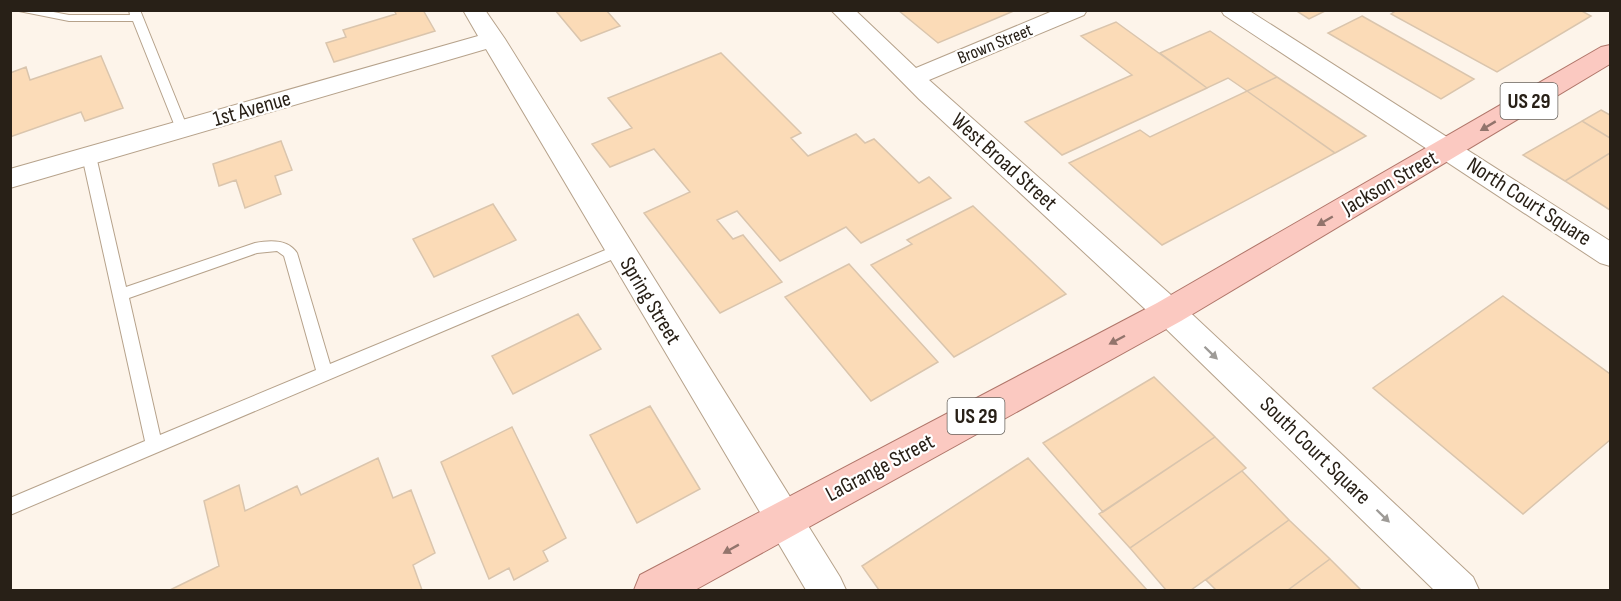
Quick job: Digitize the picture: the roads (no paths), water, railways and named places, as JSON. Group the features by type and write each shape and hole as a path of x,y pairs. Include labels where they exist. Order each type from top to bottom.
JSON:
{"main road":[{"name":"Jackson Street","path":"1169,312 1611,53"},
{"name":"LaGrange Street","path":"655,591 1169,312"}],"street":[{"name":"Spring Street","path":"474,10 827,591"},
{"name":"West Broad Street","path":"842,10 1169,312"},
{"name":"Brown Street","path":"913,78 1076,10"},
{"name":"North Court Square","path":"1232,10 1611,255"},
{"name":"1st Avenue","path":"10,179 493,39"},
{"name":"South Court Square","path":"1169,312 1460,591"}],"lane":[{"path":"19,10 69,18 136,14 182,129"},
{"path":"89,156 154,445"},
{"path":"121,295 255,248 269,244 283,247 290,253 325,373"},
{"path":"10,507 620,250"}]}
